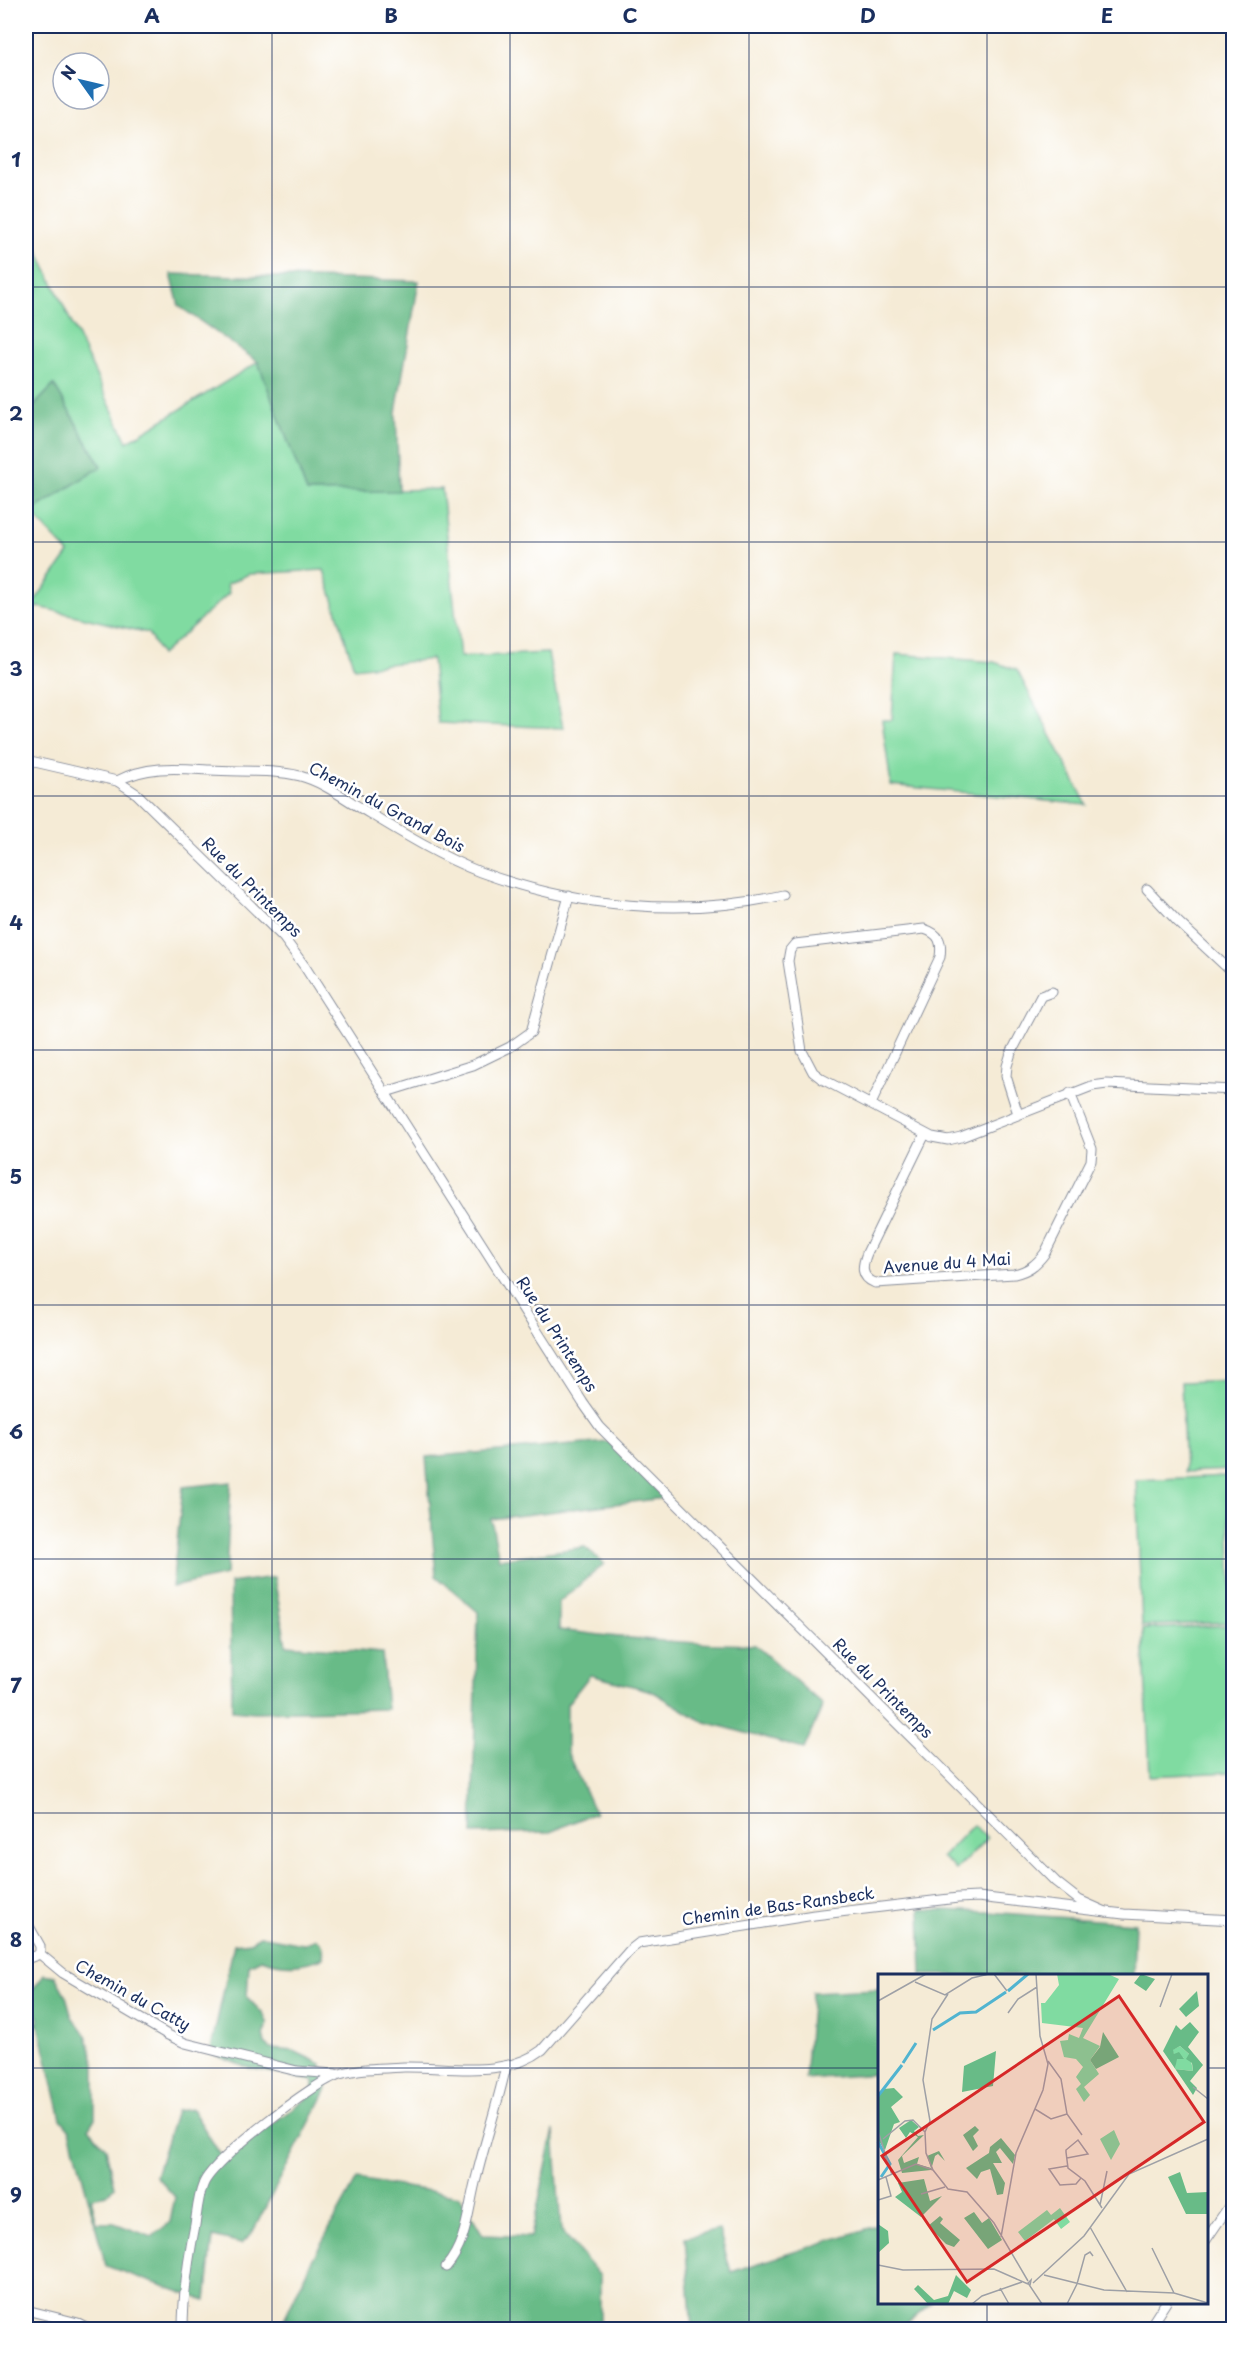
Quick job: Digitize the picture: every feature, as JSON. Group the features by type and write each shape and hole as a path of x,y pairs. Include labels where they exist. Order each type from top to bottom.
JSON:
{"street":[{"name":"Rue du Printemps","path":"26,760 117,781 137,794 294,951 600,1427 1056,1882 1079,1900 1106,1912"},
{"name":"Chemin du Grand Bois","path":"117,781 141,771 164,768 302,776 338,794 409,838 456,862 504,880 569,896 676,908 746,903 783,896"},
{"path":"1147,889 1166,911 1233,974"},
{"path":"386,1092 473,1065 510,1047 531,1032 569,896"},
{"path":"871,1104 940,957 939,939 934,932 924,929 795,944 790,950 788,961 805,1060 813,1072 925,1134 940,1139 948,1140 1092,1086 1107,1084 1233,1090"},
{"path":"1018,1114 1006,1076 1008,1059 1041,996 1052,992"},
{"name":"Avenue du 4 Mai","path":"925,1134 867,1253 862,1269 864,1276 875,1283 1014,1274 1025,1271 1037,1264 1045,1253 1091,1161 1092,1149 1070,1093"},
{"name":"Chemin de Bas-Ransbeck","path":"183,2330 186,2275 200,2196 207,2176 240,2143 294,2102 338,2074 369,2069 506,2066 532,2058 542,2050 639,1942 814,1915 958,1898 978,1898 1106,1912 1233,1920"},
{"path":"26,1921 40,1946 40,1954 26,1959"},
{"name":"Chemin du Catty","path":"40,1954 63,1973 185,2043 297,2071 338,2074"},
{"path":"446,2267 457,2252 464,2233 472,2192 506,2066"},
{"path":"1208,2237 1233,2199"},
{"path":"1148,2330 1165,2304"},
{"path":"26,2310 78,2323 92,2330"}],"green space":[{"path":"26,225 127,442 258,362 307,492 442,489 460,657 548,653 563,728 438,723 432,659 354,668 324,570 249,574 227,584 229,593 161,655 148,633 32,605 69,553 30,512 101,466 54,385 26,414"},
{"path":"171,274 419,281 396,412 399,491 307,492 258,362 179,306"},
{"path":"54,385 101,467 30,512 26,508 26,414"},
{"path":"896,654 994,662 1017,670 1087,805 891,785 882,720 892,720"},
{"path":"1233,1380 1233,1470 1185,1472 1181,1382"},
{"path":"609,1442 665,1498 491,1519 499,1559 585,1547 604,1564 559,1602 559,1630 706,1644 755,1645 823,1705 804,1749 702,1721 652,1691 590,1675 567,1704 567,1752 595,1813 550,1832 472,1834 478,1612 436,1576 426,1457"},
{"path":"1228,1476 1233,1622 1142,1626 1136,1480"},
{"path":"231,1482 226,1575 172,1587 183,1487"},
{"path":"274,1577 286,1645 382,1653 387,1709 254,1712 232,1710 230,1583"},
{"path":"1233,1625 1233,1772 1150,1776 1143,1629"},
{"path":"973,1825 987,1838 956,1870 942,1857"},
{"path":"920,1909 1135,1923 1133,1974 922,1974"},
{"path":"260,1936 303,1944 317,1939 322,1945 323,1958 314,1961 285,1964 261,1959 249,1965 247,1997 263,2014 268,2024 263,2035 265,2044 271,2049 294,2051 321,2064 327,2089 251,2235 241,2244 213,2237 206,2301 106,2266 70,2130 61,2119 39,2025 26,2025 26,2023 39,2022 30,1993 44,1974 55,1976 66,1996 72,2017 86,2035 95,2063 95,2118 89,2128 106,2148 114,2187 107,2195 91,2198 97,2223 114,2223 152,2237 170,2222 175,2197 156,2176 176,2111 192,2109 225,2162 252,2138 313,2094 313,2081 245,2067 210,2053 234,1944 250,1942"},
{"path":"878,1989 878,2074 805,2079 812,1992"},
{"path":"554,2130 561,2230 600,2276 600,2329 279,2330 311,2262 357,2179 460,2196 483,2235 531,2237"},
{"path":"878,2225 878,2304 930,2304 903,2326 886,2330 692,2329 685,2237 719,2230 731,2272"}],"waterway":[{"path":"49,2330 58,2326 69,2330"}]}
